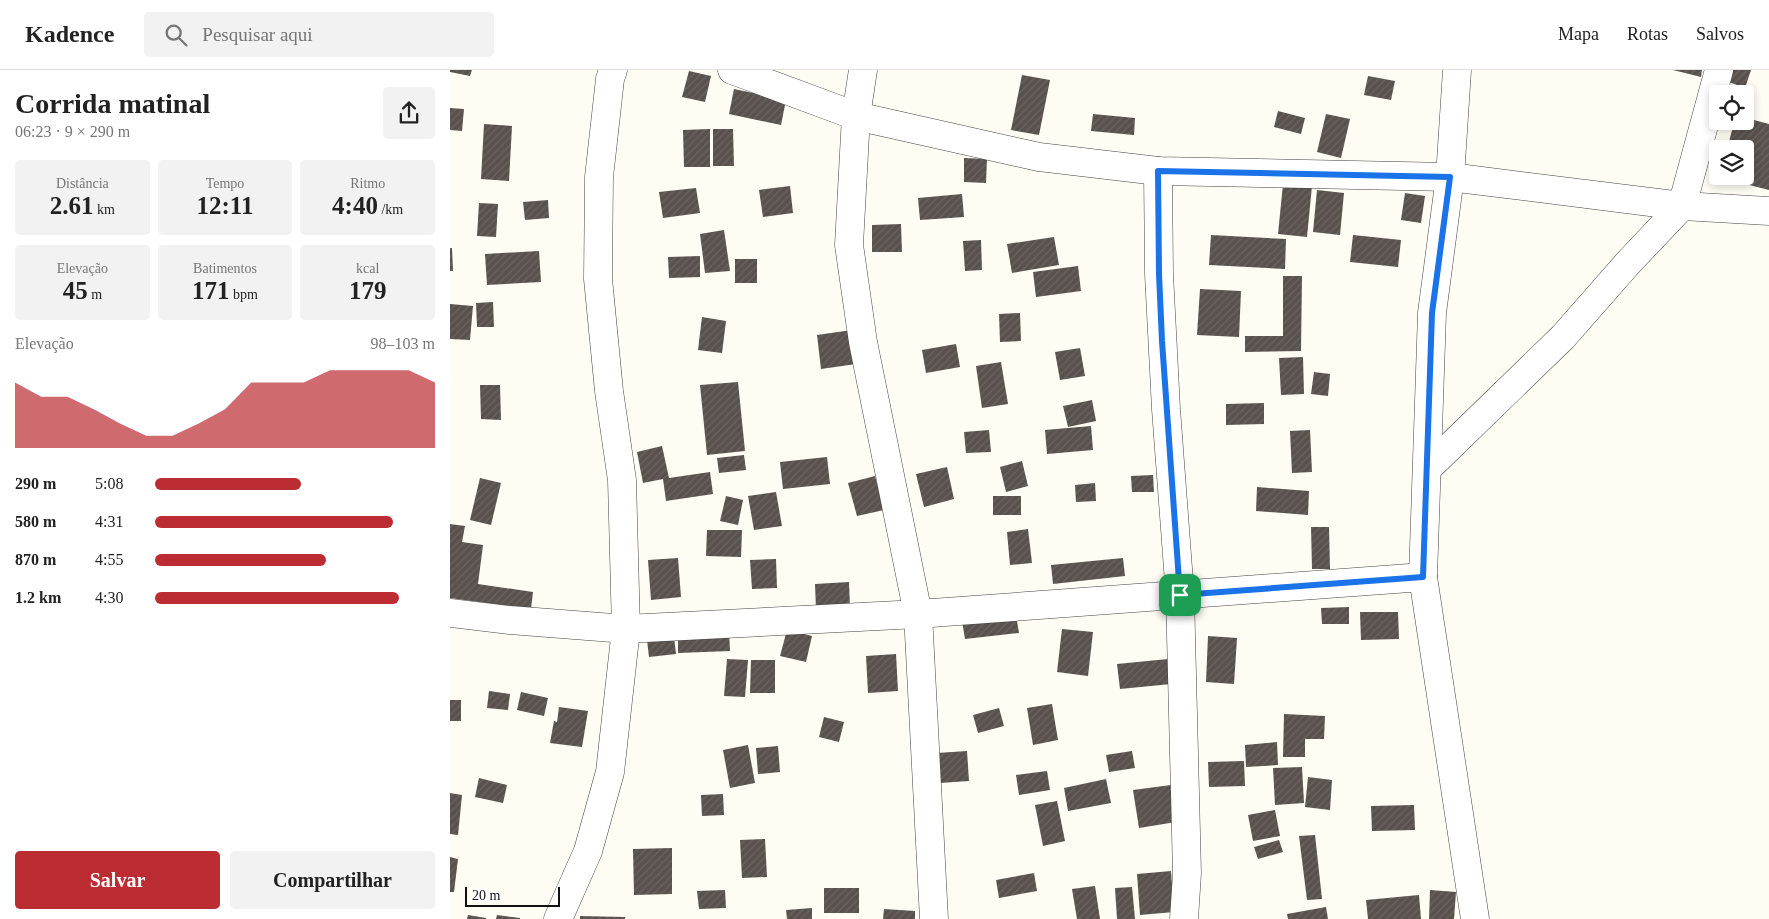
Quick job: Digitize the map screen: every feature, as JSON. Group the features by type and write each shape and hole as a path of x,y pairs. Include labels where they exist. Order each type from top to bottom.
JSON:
{"street":[{"path":"558,919 588,851 610,772 626,629 622,480 609,390 598,279 599,177 610,79 613,70"},
{"path":"732,70 856,116 1039,157 1158,171 1450,177 1682,206 1769,211"},
{"path":"863,70 856,116 850,245 863,342 918,614 934,919"},
{"path":"1458,70 1450,177 1432,313 1423,577 1475,919"},
{"path":"1428,468 1563,337 1628,263 1682,206 1719,70"},
{"path":"1158,171 1159,274 1166,409 1180,595 1187,873 1184,919"},
{"path":"450,613 510,620 626,629 918,614 1423,577"}],"building":[{"path":"450,70 472,70 470,76 450,72"},
{"path":"1673,70 1702,70 1701,77"},
{"path":"1733,70 1751,70 1746,85 1737,85 1729,82"},
{"path":"689,71 711,76 705,102 682,97"},
{"path":"1022,75 1050,80 1039,135 1011,130"},
{"path":"1368,76 1395,81 1391,100 1364,95"},
{"path":"734,89 786,100 781,125 729,114"},
{"path":"450,108 464,109 462,131 450,130"},
{"path":"1278,111 1305,118 1301,134 1274,127"},
{"path":"1093,114 1135,118 1134,135 1091,131"},
{"path":"1326,114 1350,119 1341,158 1317,152"},
{"path":"1754,120 1769,124 1769,190 1749,185 1754,185 1754,140 1729,140 1732,130 1754,130"},
{"path":"484,124 512,126 509,181 481,179"},
{"path":"710,129 710,167 684,167 683,130"},
{"path":"713,129 733,129 734,166 713,166"},
{"path":"964,158 987,159 986,183 964,182"},
{"path":"1283,184 1312,186 1307,237 1278,234"},
{"path":"790,186 793,213 763,217 759,190"},
{"path":"696,188 700,213 663,218 659,192"},
{"path":"1317,190 1344,193 1340,235 1313,232"},
{"path":"1405,193 1425,196 1421,223 1401,220"},
{"path":"962,194 964,217 920,220 918,198"},
{"path":"548,200 549,218 525,220 523,202"},
{"path":"479,203 498,204 496,237 477,236"},
{"path":"901,224 902,252 872,252 872,225"},
{"path":"724,230 730,271 705,273 700,234"},
{"path":"1211,235 1286,239 1285,269 1209,265"},
{"path":"1353,235 1401,240 1398,267 1350,262"},
{"path":"1054,237 1059,265 1012,273 1007,244"},
{"path":"981,240 982,270 965,271 963,241"},
{"path":"450,248 452,248 453,271 450,271"},
{"path":"539,251 541,282 487,285 485,254"},
{"path":"700,256 700,277 669,278 668,257"},
{"path":"735,259 757,259 757,283 735,283"},
{"path":"1078,266 1081,291 1036,297 1033,272"},
{"path":"1283,276 1302,276 1301,351 1245,352 1245,336 1283,336"},
{"path":"1200,289 1241,291 1239,337 1197,335"},
{"path":"493,302 494,327 477,327 476,303"},
{"path":"450,304 473,306 470,340 450,339"},
{"path":"1020,313 1021,341 1000,342 999,314"},
{"path":"702,317 726,321 722,353 698,350"},
{"path":"852,330 856,364 821,369 817,335"},
{"path":"956,344 960,367 926,373 922,350"},
{"path":"1080,348 1085,376 1060,380 1055,352"},
{"path":"1303,357 1304,394 1281,395 1279,358"},
{"path":"1001,362 1008,404 982,408 976,366"},
{"path":"1314,372 1330,374 1328,396 1311,394"},
{"path":"738,382 745,451 707,455 700,385"},
{"path":"480,385 500,385 501,420 481,419"},
{"path":"1092,400 1096,421 1068,427 1063,406"},
{"path":"1264,403 1264,424 1226,425 1226,404"},
{"path":"1091,426 1093,450 1047,454 1045,430"},
{"path":"989,430 991,452 966,453 964,432"},
{"path":"1310,430 1312,472 1292,473 1290,431"},
{"path":"662,446 669,478 710,472 713,494 666,501 663,479 643,483 637,452"},
{"path":"744,455 746,470 719,473 717,458"},
{"path":"827,457 830,484 783,489 780,462"},
{"path":"1022,461 1028,486 1006,492 1000,467"},
{"path":"947,467 954,499 924,507 916,474"},
{"path":"1153,475 1154,492 1132,492 1131,476"},
{"path":"875,476 884,510 857,516 848,483"},
{"path":"480,478 501,483 491,525 470,520"},
{"path":"1095,483 1096,501 1076,502 1075,485"},
{"path":"1257,487 1309,491 1308,515 1256,511"},
{"path":"776,492 782,526 754,530 748,496"},
{"path":"726,496 743,500 738,525 720,521"},
{"path":"993,496 1021,496 1021,515 993,515"},
{"path":"450,524 465,526 462,542 483,545 478,584 533,592 531,609 450,598"},
{"path":"1311,527 1329,527 1330,569 1312,569"},
{"path":"1028,529 1032,563 1010,565 1007,532"},
{"path":"707,530 742,530 741,557 706,556"},
{"path":"678,558 681,597 651,600 648,560"},
{"path":"1123,558 1125,576 1053,584 1051,565"},
{"path":"776,559 777,588 752,589 750,560"},
{"path":"849,582 850,608 816,610 815,584"},
{"path":"1349,607 1349,624 1322,624 1321,608"},
{"path":"1360,612 1398,612 1399,639 1361,640"},
{"path":"1016,615 1019,633 965,639 962,621"},
{"path":"1062,629 1093,632 1088,676 1057,672"},
{"path":"787,630 812,636 806,662 780,656"},
{"path":"729,632 730,651 678,653 678,634"},
{"path":"1208,636 1237,638 1234,684 1206,682"},
{"path":"674,637 676,654 649,657 647,640"},
{"path":"896,654 898,691 868,693 866,656"},
{"path":"727,659 748,660 745,697 724,696"},
{"path":"1168,659 1171,684 1120,689 1117,664"},
{"path":"751,660 775,660 775,693 750,693"},
{"path":"489,691 510,694 508,710 487,708"},
{"path":"521,692 548,698 544,716 517,710"},
{"path":"450,700 461,700 461,721 450,721"},
{"path":"1052,704 1058,740 1033,745 1027,708"},
{"path":"559,707 588,711 582,747 550,743 554,721 557,722"},
{"path":"999,708 1004,726 978,733 973,715"},
{"path":"1284,714 1325,716 1324,739 1305,739 1305,757 1283,757"},
{"path":"824,717 844,722 839,742 819,737"},
{"path":"1277,742 1278,765 1246,767 1245,745"},
{"path":"748,745 755,783 730,788 723,750"},
{"path":"778,746 780,772 758,774 756,748"},
{"path":"967,751 969,781 940,783 937,753"},
{"path":"1132,751 1135,768 1109,772 1106,755"},
{"path":"1244,761 1245,786 1209,787 1208,762"},
{"path":"1302,767 1304,803 1275,805 1273,768"},
{"path":"1047,771 1050,790 1019,795 1016,775"},
{"path":"1308,777 1332,780 1330,810 1305,807"},
{"path":"479,778 507,785 503,803 475,797"},
{"path":"1106,779 1111,803 1068,811 1064,788"},
{"path":"1171,785 1176,822 1139,828 1133,790"},
{"path":"450,793 462,795 458,835 450,834"},
{"path":"723,794 724,815 702,816 701,795"},
{"path":"1057,801 1065,841 1043,846 1035,805"},
{"path":"1414,805 1415,830 1372,831 1371,806"},
{"path":"1275,810 1280,836 1253,841 1248,815"},
{"path":"1315,835 1322,899 1307,900 1299,836"},
{"path":"765,839 767,877 742,878 740,840"},
{"path":"1279,840 1283,852 1258,859 1254,847"},
{"path":"672,848 672,894 634,895 633,849"},
{"path":"450,857 458,859 454,892 450,892"},
{"path":"1171,871 1174,912 1140,915 1137,874"},
{"path":"1034,873 1037,891 999,898 996,880"},
{"path":"1095,886 1100,919 1077,919 1072,889"},
{"path":"1132,887 1135,919 1117,919 1115,888"},
{"path":"824,888 859,888 859,913 824,913"},
{"path":"725,890 726,908 699,909 697,891"},
{"path":"1430,890 1456,892 1454,919 1429,919"},
{"path":"1419,895 1421,919 1368,919 1366,900"},
{"path":"1326,907 1328,919 1288,919 1287,914"},
{"path":"812,908 812,919 787,919 786,910"},
{"path":"884,909 915,911 915,919 883,919"},
{"path":"468,915 486,918 486,919 467,919"},
{"path":"497,915 520,918 520,919 496,919"},
{"path":"580,916 625,917 625,919 580,919"}],"route":[{"path":"1158,171 1450,177 1432,313 1423,577 1180,595 1162,341 1158,171"}]}
